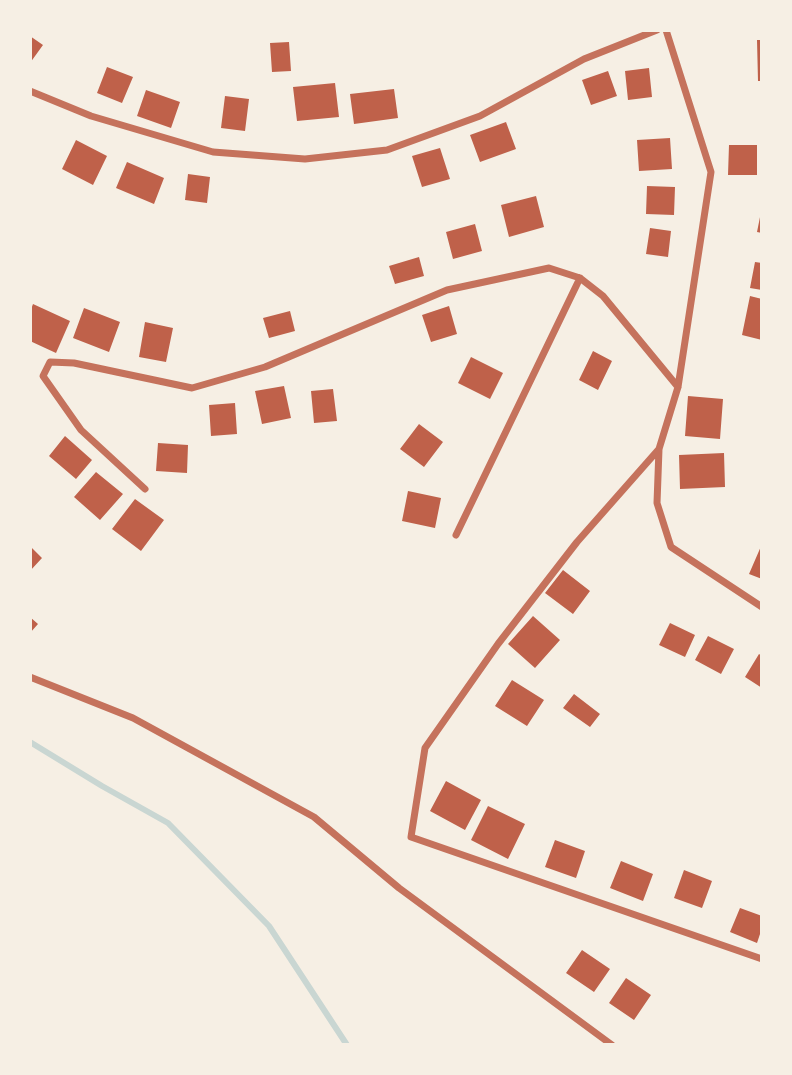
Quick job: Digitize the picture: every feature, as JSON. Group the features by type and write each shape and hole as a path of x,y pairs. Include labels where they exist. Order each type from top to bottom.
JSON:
{"street":[{"path":"30,91 91,116 213,152 305,159 387,150 410,142 480,116 584,59 657,30"},
{"path":"666,30 711,172 678,387 659,449 657,503 671,547 762,607"},
{"path":"145,489 81,430 43,376 50,362 74,363 192,388 265,367 447,290 549,268 580,278 603,296 678,387"},
{"path":"456,535 580,278"},
{"path":"659,449 577,542 498,645 425,748 411,837 762,959"},
{"path":"30,677 133,718 314,817 399,888 612,1045"}],"building":[{"path":"30,36 43,45 30,63"},
{"path":"757,40 762,40 762,81 758,81"},
{"path":"289,42 291,71 272,72 270,43"},
{"path":"107,67 133,77 122,103 97,93"},
{"path":"649,68 652,97 628,100 625,71"},
{"path":"608,71 617,96 591,105 582,80"},
{"path":"335,83 339,117 297,121 293,87"},
{"path":"394,89 398,118 354,124 350,94"},
{"path":"146,90 180,102 171,128 137,116"},
{"path":"225,96 249,99 245,131 221,128"},
{"path":"506,122 516,149 480,162 470,135"},
{"path":"670,138 672,169 639,171 637,140"},
{"path":"76,140 107,156 93,185 62,169"},
{"path":"729,145 757,145 757,175 728,175"},
{"path":"440,148 450,179 422,187 412,156"},
{"path":"127,162 164,178 154,204 116,188"},
{"path":"188,174 210,177 207,203 185,200"},
{"path":"647,186 675,187 674,215 646,214"},
{"path":"536,196 544,227 509,237 501,205"},
{"path":"762,212 762,233 757,232"},
{"path":"475,224 482,251 453,259 446,232"},
{"path":"650,228 671,231 668,257 646,254"},
{"path":"419,257 424,276 395,284 389,266"},
{"path":"755,262 762,263 762,290 750,288"},
{"path":"750,296 762,299 762,340 742,335"},
{"path":"33,304 70,321 56,353 30,341 30,312"},
{"path":"449,306 457,334 431,342 422,315"},
{"path":"84,308 120,322 109,352 73,338"},
{"path":"290,311 295,331 269,338 263,318"},
{"path":"145,322 173,328 166,362 139,357"},
{"path":"593,351 612,361 598,390 579,380"},
{"path":"471,357 503,373 490,399 458,383"},
{"path":"284,386 291,418 262,424 255,391"},
{"path":"333,389 337,421 314,423 311,391"},
{"path":"688,396 723,399 720,439 685,436"},
{"path":"235,403 237,434 211,436 209,405"},
{"path":"419,424 443,442 424,467 400,449"},
{"path":"65,436 92,460 76,479 49,456"},
{"path":"158,443 188,445 187,473 156,471"},
{"path":"724,453 725,487 680,489 679,455"},
{"path":"96,472 123,494 100,520 74,497"},
{"path":"408,491 441,498 435,528 402,521"},
{"path":"135,499 164,520 141,551 112,529"},
{"path":"762,544 762,579 749,574"},
{"path":"30,546 42,558 30,571"},
{"path":"563,570 590,591 573,614 545,593"},
{"path":"533,616 560,640 535,668 508,644"},
{"path":"30,617 38,624 30,633"},
{"path":"670,623 695,635 685,657 659,645"},
{"path":"708,636 734,649 721,674 695,660"},
{"path":"759,654 762,656 762,688 745,677"},
{"path":"512,680 544,700 527,726 495,706"},
{"path":"574,694 600,714 590,727 563,708"},
{"path":"446,781 481,800 465,830 430,811"},
{"path":"488,806 525,824 508,859 471,840"},
{"path":"555,840 585,851 576,878 545,867"},
{"path":"621,861 653,874 643,901 610,888"},
{"path":"684,870 712,881 702,908 674,898"},
{"path":"740,908 762,916 762,928 757,943 730,932"},
{"path":"582,950 610,969 594,992 566,973"},
{"path":"626,978 651,995 634,1020 609,1003"}],"waterway":[{"path":"30,742 168,823 269,926 347,1045"}]}
